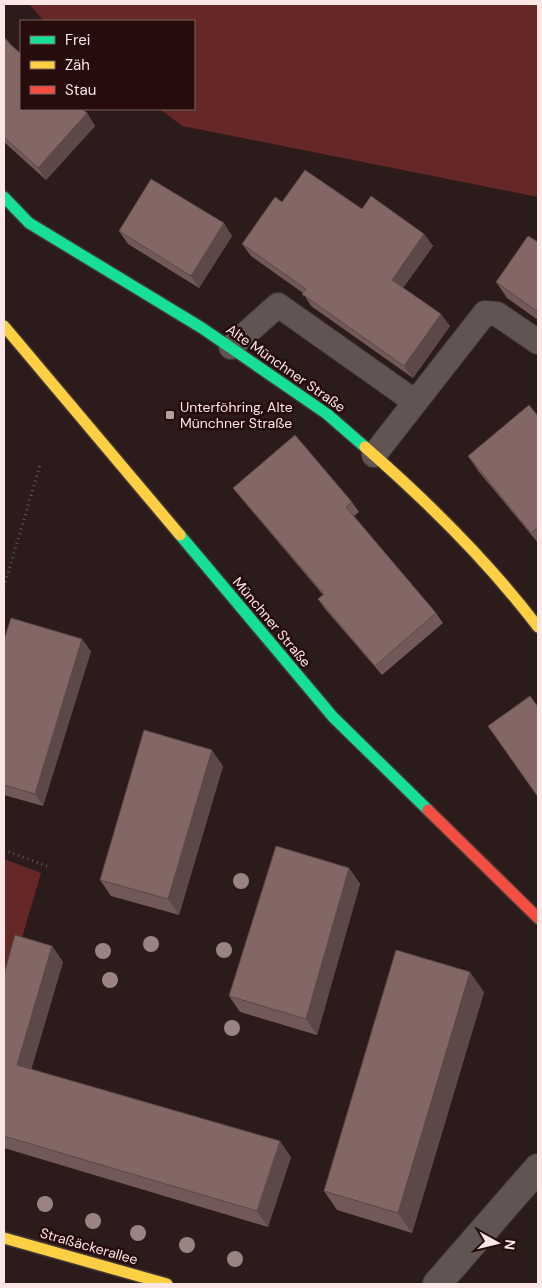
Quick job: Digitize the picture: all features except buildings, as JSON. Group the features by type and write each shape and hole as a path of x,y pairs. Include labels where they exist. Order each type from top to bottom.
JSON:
{"street":[{"name":"Alte Münchner Straße","path":"4,197 29,223 231,347 327,414 419,494 506,585 538,627"},
{"name":"Münchner Straße","path":"4,326 333,717 538,918"},
{"path":"437,1284 538,1168"},
{"name":"Straßäckerallee","path":"4,1238 167,1284"}],"lane":[{"path":"231,347 278,305 404,394 414,404"},
{"path":"374,455 485,313 497,314 538,342"}],"path":[{"path":"4,587 40,465"},
{"path":"4,850 49,867"}],"shaded area":[{"path":"29,4 538,4 538,197 182,126 161,110 195,110 195,20 43,20"},
{"path":"4,859 41,873 4,999"}],"traffic: fast":[{"path":"4,197 29,223 202,328 327,414 365,447"},
{"path":"180,535 333,717 428,810"}],"traffic: slow":[{"path":"4,326 180,535"},
{"path":"365,447 456,532 519,602 538,627"},
{"path":"4,1238 167,1284"}],"traffic: jam":[{"path":"428,810 538,918"}],"place":[{"name":"Unterföhring, Alte Münchner Straße","path":"170,415"}]}
